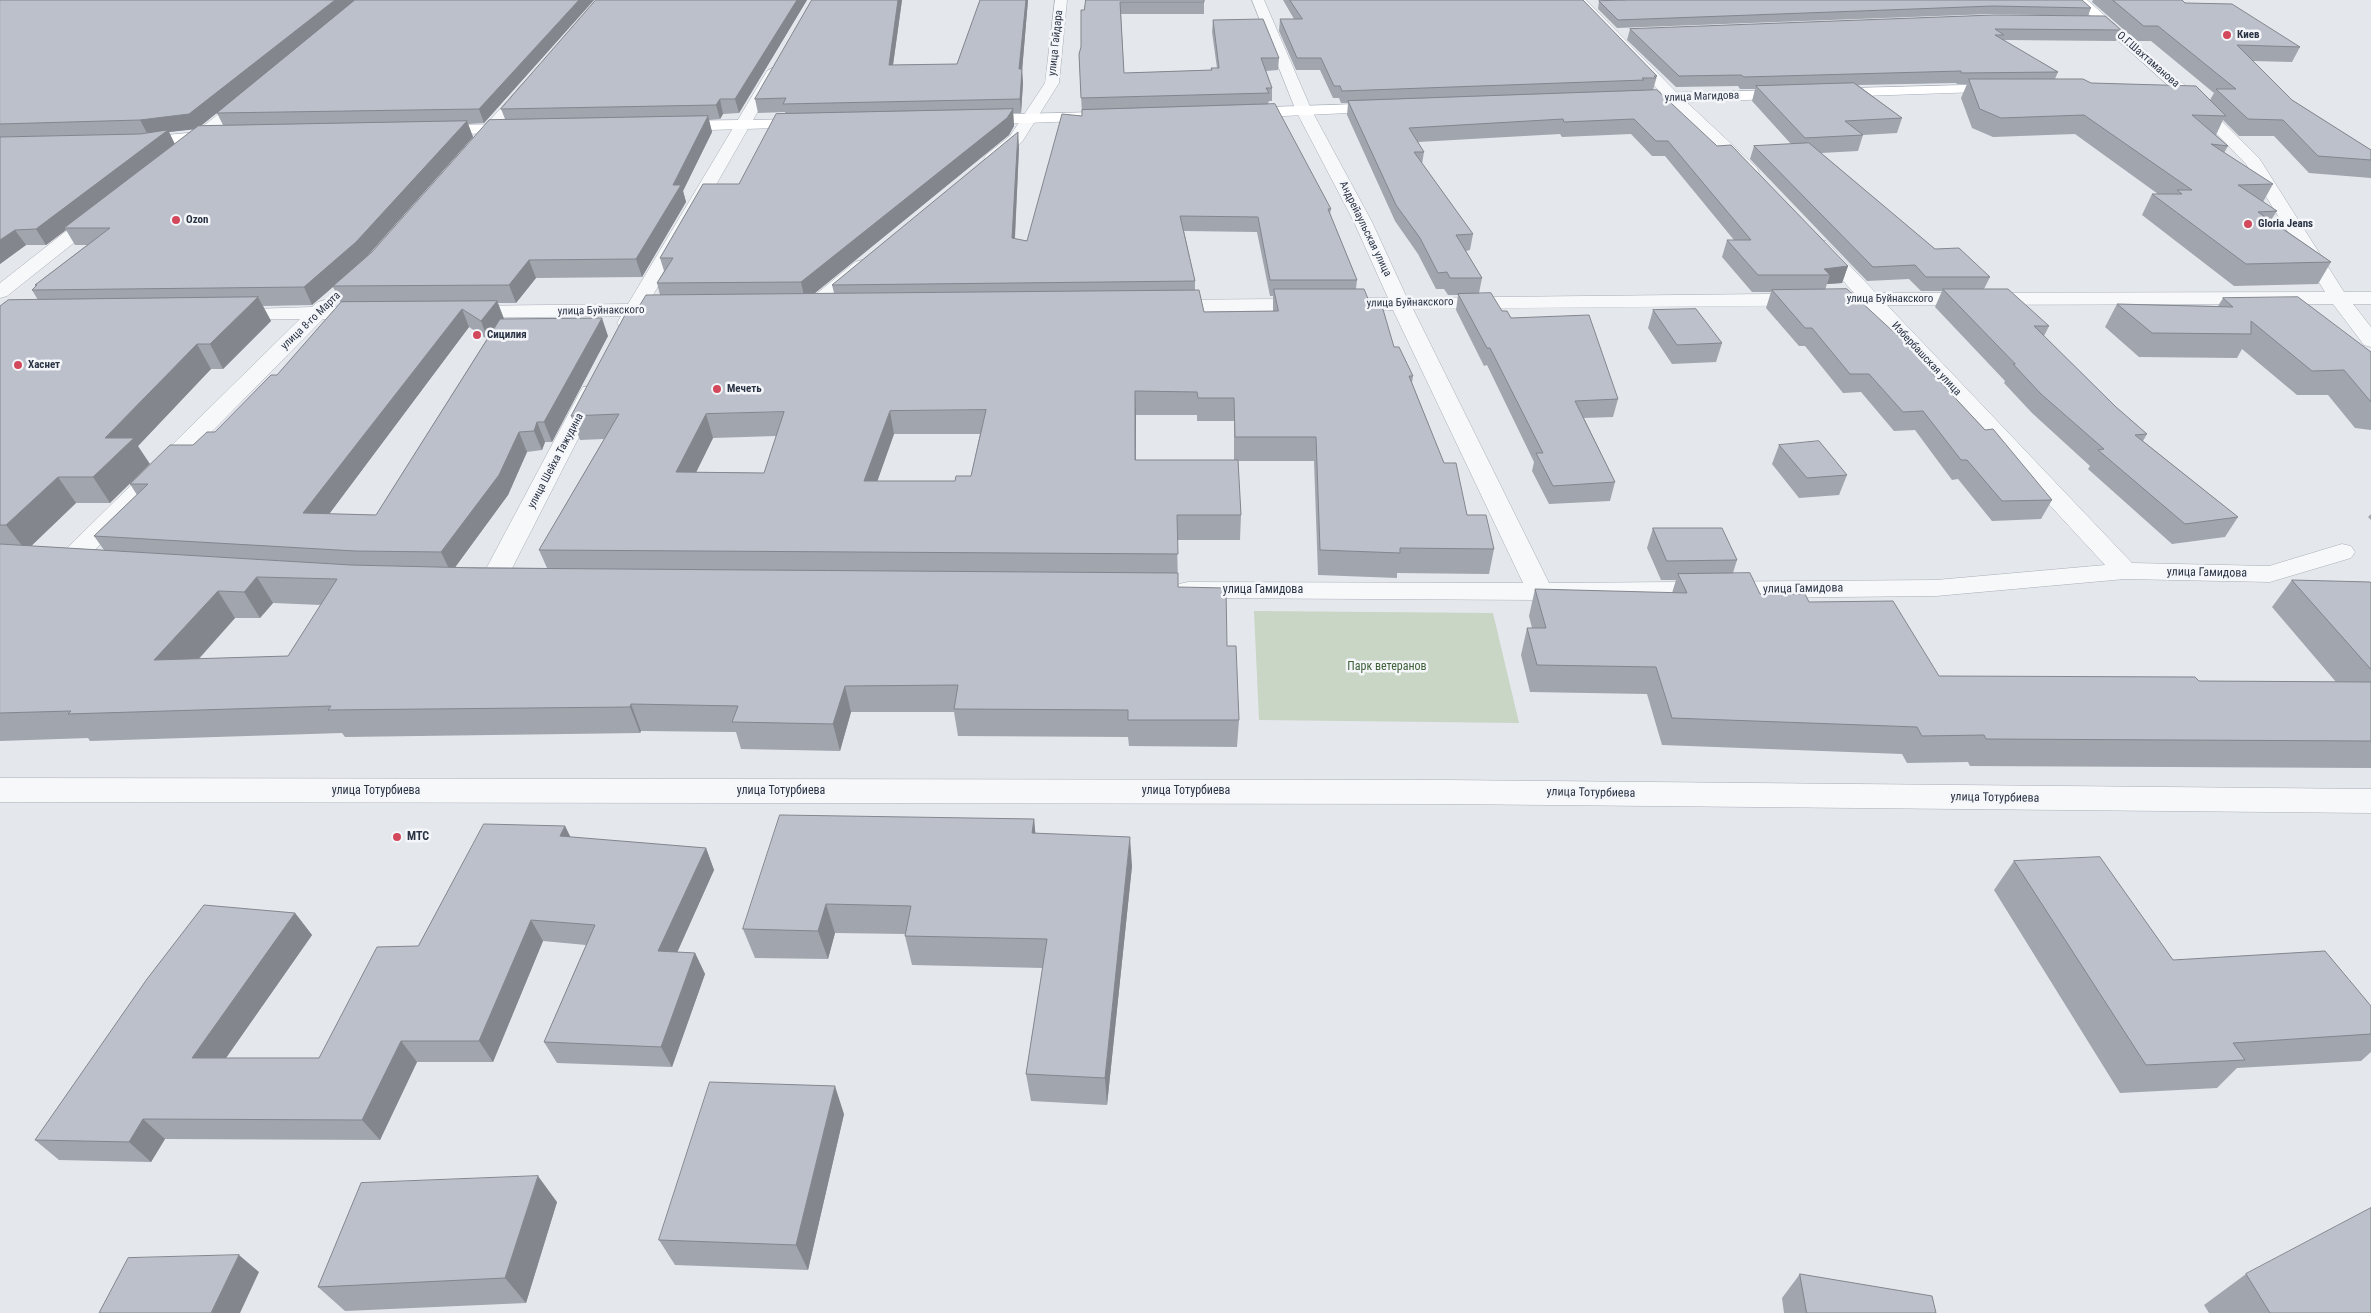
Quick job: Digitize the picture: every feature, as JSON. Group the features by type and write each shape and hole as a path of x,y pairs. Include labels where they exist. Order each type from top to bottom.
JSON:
{"main road":[{"name":"О.Г.Шахтаманова","path":"2079,0 2184,92"},
{"name":"улица Магидова","path":"1614,100 2021,88"},
{"path":"2156,91 2184,92"},
{"path":"1225,114 1398,108"},
{"path":"958,120 1116,116"},
{"path":"655,127 821,123"},
{"path":"140,127 170,127 201,135"},
{"path":"420,131 529,129"},
{"path":"119,143 148,142 201,135 241,134"}],"street":[{"name":"улица Гайдара","path":"978,170 1016,139 1027,118 1037,107 1052,83 1061,0"},
{"name":"Андрейаульская улица","path":"1258,0 1304,112 1363,222 1400,303 1540,592"},
{"path":"1579,0 1674,98 1763,184"},
{"path":"2085,21 2104,21"},
{"path":"1614,34 1634,34"},
{"path":"620,337 785,51"},
{"path":"464,159 540,72"},
{"path":"170,159 259,88"},
{"name":"О.Г.Шахтаманова","path":"2184,92 2253,161 2339,299 2371,341"},
{"path":"0,292 108,207"},
{"name":"Избербашская улица","path":"1810,234 2124,571"},
{"path":"840,309 800,309 871,258"},
{"name":"улица 8-го Марта","path":"98,564 57,562 338,295"},
{"name":"улица Буйнакского","path":"1150,306 1870,299 2371,298"},
{"name":"улица Буйнакского","path":"446,312 693,310"},
{"path":"208,314 386,313"},
{"name":"улица Шейха Тажудина","path":"520,584 482,584 602,372"},
{"name":"улица Гамидова","path":"1163,590 1540,592 1936,588 2124,571 2270,574 2342,552"},
{"name":"улица Тотурбиева","path":"0,790 1445,792 2371,802"}],"green space":[{"name":"Парк ветеранов","path":"1254,611 1493,613 1519,723 1259,720"}],"building":[{"path":"0,0 335,0 189,114 140,120 0,124"},
{"path":"355,0 579,0 479,109 217,113"},
{"path":"596,0 797,0 735,99 720,99 716,105 501,109"},
{"path":"812,0 898,0 889,65 957,64 980,0 1026,0 1019,69 1022,69 1020,99 783,104 786,98 755,99"},
{"path":"1086,0 1204,0 1204,2 1120,2 1124,73 1212,70 1211,68 1219,68 1213,20 1263,19 1279,58 1261,58 1272,88 1266,88 1269,93 1081,98 1079,54 1081,47 1081,10 1084,10"},
{"path":"1290,0 1583,0 1657,76 1654,76 1656,78 1642,78 1644,80 1342,91 1340,86 1334,86 1321,58 1297,58 1280,19 1302,19"},
{"path":"2082,0 2091,8 1993,6 1618,20 1599,1"},
{"path":"2113,0 2182,0 2185,3 2232,4 2300,47 2237,45 2292,100 2371,150 2371,160 2318,156 2283,120 2248,119 2216,89 2236,89 2158,26 2144,26"},
{"path":"1994,15 2105,16 2121,30 1995,29 2004,35 1995,35 2058,72 1961,73 1961,71 1744,77 1741,75 1679,76 1630,29"},
{"path":"1969,79 2083,79 2091,83 2196,86 2226,116 2192,115 2228,146 2211,144 2273,184 2238,185 2277,211 2258,212 2331,262 2246,264 2152,194 2182,194 2177,190 2192,190 2084,115 2001,118 1980,109"},
{"path":"1854,83 1902,118 1845,121 1863,135 1805,138 1756,86"},
{"path":"1657,90 1717,146 1731,145 1848,266 1824,269 1830,275 1758,275 1727,240 1751,240 1668,141 1656,141 1634,119 1564,122 1563,119 1409,128 1424,152 1414,152 1473,234 1456,235 1482,278 1450,278 1447,272 1438,273 1420,238 1396,205 1348,101"},
{"path":"1275,104 1331,209 1328,209 1357,280 1270,280 1258,217 1180,216 1195,281 832,285 1018,132 1012,238 1027,241 1062,114 1082,116 1082,110"},
{"path":"1013,109 1007,118 801,282 657,283 673,258 660,258 703,184 739,184 776,114"},
{"path":"708,116 673,185 681,185 636,259 529,260 509,285 333,286 372,252 489,120"},
{"path":"467,121 356,242 304,287 32,290 37,285 35,285 110,228 64,228 198,126"},
{"path":"168,130 36,229 15,230 0,240 0,137 140,134"},
{"path":"1809,143 1935,249 1959,248 1990,277 1926,277 1915,265 1873,267 1754,146"},
{"path":"1274,289 1364,289 1371,306 1382,306 1394,347 1399,347 1413,376 1409,376 1444,463 1456,463 1467,515 1486,515 1494,549 1400,548 1400,553 1320,550 1316,437 1235,437 1234,398 1198,398 1197,392 1135,391 1135,460 1238,460 1241,515 1177,515 1178,554 539,550 619,414 571,416 626,313 635,313 646,295 1199,290 1204,312 1278,311","holes":["986,410 971,476 956,476 955,481 864,481 890,411","784,412 764,473 676,472 706,414"]},
{"path":"1847,289 1936,371 1930,371 1985,430 1993,429 2052,500 2002,501 1967,460 1961,460 1923,411 1903,412 1869,374 1850,374 1812,328 1805,328 1772,290"},
{"path":"1943,289 2008,289 2049,326 2034,326 2116,407 2147,434 2135,435 2238,517 2185,524 2098,450 2104,449 2041,394"},
{"path":"1491,293 1502,311 1507,311 1511,318 1589,315 1618,399 1575,401 1615,482 1553,486 1536,453 1543,453 1490,348 1487,348 1458,294"},
{"path":"258,297 210,344 197,344 105,438 134,438 93,477 58,477 6,525 0,525 0,306 8,300"},
{"path":"2298,297 2371,352 2371,402 2344,370 2312,371 2251,321 2251,334 2152,333 2117,304 2233,307 2223,298"},
{"path":"497,301 481,321 462,309 303,513 376,515 500,319 602,318 544,422 537,422 534,431 519,432 499,475 441,552 355,551 94,536 148,484 130,484 170,445 193,445 207,432 215,432 271,375 277,375 341,302"},
{"path":"1696,309 1722,343 1677,345 1653,310"},
{"path":"1819,441 1847,475 1807,478 1779,445"},
{"path":"1653,528 1722,528 1737,560 1667,561"},
{"path":"0,544 351,565 479,568 1178,573 1178,587 1226,588 1227,646 1236,646 1239,720 1128,720 1128,710 954,709 958,685 845,686 833,724 732,722 738,706 631,704 630,707 328,710 331,706 68,714 71,711 0,713","holes":["257,577 337,579 288,656 154,660 218,591 244,592"]},
{"path":"1750,573 1760,594 1805,594 1809,602 1893,601 1939,676 2195,677 2199,681 2371,682 2371,741 1986,739 1984,735 1922,736 1917,727 1672,718 1656,667 1537,665 1527,628 1546,628 1535,589 1687,593 1678,574"},
{"path":"2292,580 2371,583 2371,669"},
{"path":"780,815 1034,819 1032,833 1130,837 1105,1078 1026,1074 1047,939 905,936 911,906 826,904 818,931 743,929"},
{"path":"484,824 565,826 560,836 706,848 658,951 695,953 661,1047 544,1042 595,925 531,920 479,1041 401,1041 362,1120 143,1119 129,1142 35,1140 147,979 204,905 295,913 192,1058 319,1058 377,947 418,946"},
{"path":"2100,857 2173,960 2325,951 2371,1006 2371,1034 2233,1043 2245,1060 2146,1065 2014,861"},
{"path":"710,1082 835,1086 796,1245 659,1240"},
{"path":"538,1176 505,1278 318,1287 361,1183"},
{"path":"2371,1208 2371,1313 2270,1313 2246,1274"},
{"path":"239,1255 211,1313 99,1313 128,1258"},
{"path":"1800,1274 1932,1296 1936,1313 1807,1313"}],"place":[{"name":"Киев","path":"2227,35"},
{"name":"Ozon","path":"176,220"},
{"name":"Gloria Jeans","path":"2248,224"},
{"name":"Сицилия","path":"477,335"},
{"name":"Хаснет","path":"18,365"},
{"name":"Мечеть","path":"717,389"},
{"name":"МТС","path":"397,837"}]}
